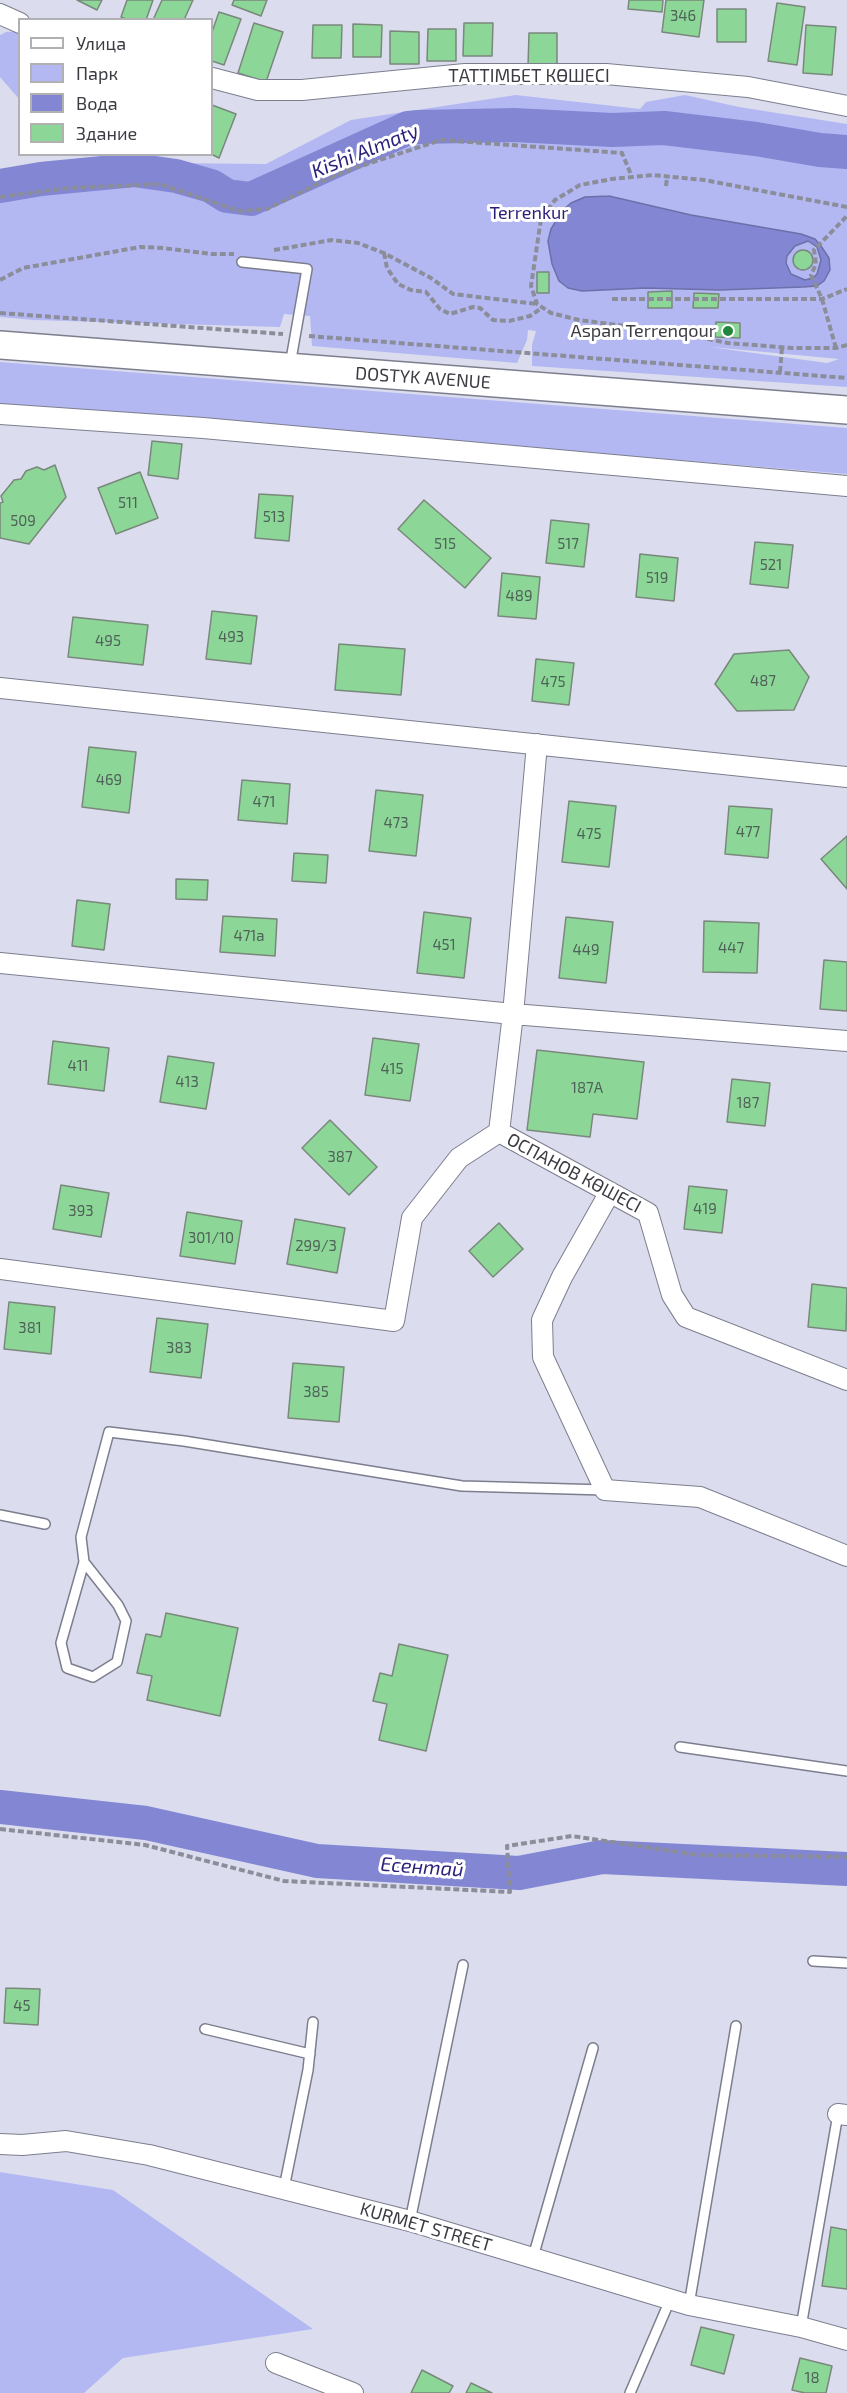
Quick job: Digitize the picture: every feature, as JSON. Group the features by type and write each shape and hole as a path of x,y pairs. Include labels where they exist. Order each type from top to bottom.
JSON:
{"main road":[{"name":"DOSTYK AVENUE","path":"0,345 847,410"}],"street":[{"path":"0,14 18,22"},
{"name":"ТАТТІМБЕТ КӨШЕСІ","path":"213,78 258,90 303,90 465,74 606,74 748,87 847,106"},
{"path":"0,414 203,428 847,486"},
{"path":"0,688 847,777"},
{"name":"ОСПАНОВ КӨШЕСІ","path":"537,744 513,1014 499,1132 648,1213 672,1295 686,1317 847,1380"},
{"path":"0,963 513,1014 847,1041"},
{"path":"0,1269 394,1321 412,1218 459,1158 499,1132"},
{"path":"610,1192 562,1277 542,1320 543,1357 605,1490 700,1497 847,1556"},
{"name":"KURMET STREET","path":"0,2144 22,2145 66,2141 149,2155 410,2221 679,2303 801,2327 847,2340"},
{"path":"276,2363 353,2393"}],"lane":[{"path":"242,262 307,269 290,368"},
{"path":"84,1562 118,1605 126,1621 117,1662 93,1677 67,1668 61,1643 84,1562 81,1537 109,1432 184,1441 462,1486 605,1490"},
{"path":"0,1515 45,1524"},
{"path":"680,1748 847,1771"},
{"path":"813,1961 847,1963"},
{"path":"410,2221 463,1965"},
{"path":"284,2188 314,2022"},
{"path":"630,2393 679,2303 736,2026"},
{"path":"205,2029 310,2054"},
{"path":"533,2257 593,2048"},
{"path":"801,2327 842,2114"}],"path":[{"path":"0,197 68,188 160,184 239,211 267,209 352,169 441,140 622,153 632,177"},
{"path":"537,304 531,286 540,219 555,200 580,185 632,177 704,180 847,207"},
{"path":"666,186 667,177"},
{"path":"836,348 822,299 811,274 816,264 814,250 847,216"},
{"path":"384,252 387,268 398,284 411,290 426,292 440,309 450,314 473,307 480,308 493,320 509,321 530,316 543,307"},
{"path":"612,298 822,299 847,290"},
{"path":"464,296 537,304 551,313 579,320 672,332 728,343 836,348 847,345"},
{"path":"0,313 847,378"},
{"path":"780,372 782,347"},
{"path":"0,1829 145,1845 284,1881 510,1892 507,1846 572,1836 698,1855 847,1857"}],"green space":[{"path":"18,31 18,98 0,77 0,35"},
{"name":"Terrenkur","path":"516,95 640,109 646,102 685,95 739,107 847,124 847,387 532,366 532,345 536,331 528,330 527,340 517,363 312,346 310,316 284,314 280,327 33,320 0,317 0,169 167,163 266,164 351,120","holes":["710,347 839,359 827,363"]},
{"path":"0,362 847,428 847,474 0,404"},
{"path":"0,2172 113,2190 313,2329 123,2358 84,2393 0,2393"}],"water":[{"path":"609,196 691,215 801,234 815,239 821,246 829,258 830,270 824,281 817,286 803,287 720,290 646,288 582,291 568,288 559,281 552,264 548,241 551,229 562,211 571,203 585,197","holes":["808,241 817,247 821,260 817,274 805,280 791,274 786,263 787,256 795,246"]}],"building":[{"path":"77,0 102,0 97,10"},
{"path":"127,0 153,0 147,18 121,17"},
{"path":"162,0 193,0 185,18 154,18"},
{"path":"234,0 267,0 261,16 232,5"},
{"path":"629,0 663,0 662,12 628,9"},
{"path":"666,0 704,0 699,37 662,32"},
{"path":"777,3 805,7 797,65 768,61"},
{"path":"717,9 746,9 746,42 717,42"},
{"path":"219,12 241,19 224,65 213,61 213,29"},
{"path":"254,23 283,32 266,82 238,73"},
{"path":"464,23 493,23 492,56 463,56"},
{"path":"353,24 382,25 381,57 353,57"},
{"path":"313,25 342,25 341,58 312,58"},
{"path":"806,25 836,27 832,75 803,73"},
{"path":"428,29 456,29 456,61 427,61"},
{"path":"390,31 419,32 419,64 390,64"},
{"path":"529,33 557,33 557,66 528,66"},
{"path":"213,105 236,114 219,158 213,155"},
{"path":"803,250 810,253 813,260 810,267 803,270 796,267 793,260 796,253"},
{"path":"537,272 549,272 549,293 537,293"},
{"path":"672,291 672,308 648,308 648,292"},
{"path":"694,293 719,294 718,308 693,308"},
{"name":"Aspan Terrenqour","path":"716,322 740,323 740,338 715,337"},
{"path":"152,441 182,444 178,479 148,475"},
{"path":"55,465 66,497 29,544 0,538 0,503 3,502 1,496 14,480 21,479 26,471 37,467 44,470"},
{"path":"140,472 158,518 116,534 98,488"},
{"path":"259,494 293,496 289,541 255,538"},
{"path":"424,500 491,558 465,588 398,529"},
{"path":"551,520 589,524 584,567 546,563"},
{"path":"755,542 793,545 788,588 750,584"},
{"path":"640,554 678,558 674,601 636,597"},
{"path":"502,573 540,577 536,619 498,616"},
{"path":"212,611 257,616 251,664 206,659"},
{"path":"73,617 148,625 143,665 68,657"},
{"path":"339,644 405,649 401,695 335,690"},
{"path":"789,650 809,677 794,710 737,711 715,684 734,654"},
{"path":"536,659 574,663 569,705 532,701"},
{"path":"89,747 136,752 129,813 82,807"},
{"path":"242,780 290,784 287,824 238,820"},
{"path":"376,790 423,795 416,856 369,851"},
{"path":"569,801 616,806 609,867 562,862"},
{"path":"729,806 772,809 768,858 725,854"},
{"path":"847,836 847,889 821,859"},
{"path":"294,853 328,855 326,883 292,881"},
{"path":"176,879 208,880 207,900 176,899"},
{"path":"77,900 110,904 104,950 72,946"},
{"path":"424,912 471,918 464,978 417,973"},
{"path":"223,916 277,919 275,956 220,952"},
{"path":"566,917 613,922 606,983 559,978"},
{"path":"704,921 759,923 757,973 703,972"},
{"path":"824,960 847,962 847,1011 820,1009"},
{"path":"373,1038 419,1044 410,1101 365,1095"},
{"path":"53,1041 109,1048 104,1091 48,1084"},
{"path":"537,1050 644,1062 637,1119 593,1114 590,1137 527,1130"},
{"path":"168,1056 214,1063 206,1109 160,1102"},
{"path":"732,1079 770,1083 765,1126 727,1122"},
{"path":"330,1120 377,1167 349,1195 302,1148"},
{"path":"61,1185 109,1193 101,1237 53,1229"},
{"path":"689,1186 727,1190 722,1233 684,1229"},
{"path":"187,1212 242,1221 235,1264 180,1256"},
{"path":"295,1219 345,1228 337,1273 287,1264"},
{"path":"499,1223 523,1249 493,1277 469,1251"},
{"path":"812,1284 847,1288 846,1331 808,1327"},
{"path":"9,1302 55,1307 51,1354 4,1349"},
{"path":"157,1318 208,1324 201,1378 150,1372"},
{"path":"293,1363 344,1367 339,1422 288,1418"},
{"path":"166,1613 238,1628 220,1716 147,1700 152,1676 137,1673 146,1634 161,1637"},
{"path":"399,1644 448,1655 426,1751 379,1740 387,1704 373,1701 380,1673 392,1676"},
{"path":"6,1988 40,1989 38,2025 4,2023"},
{"path":"831,2227 847,2230 847,2289 822,2286"},
{"path":"701,2327 734,2335 724,2374 691,2365"},
{"path":"800,2358 832,2366 826,2393 805,2393 792,2390"},
{"path":"422,2370 453,2386 449,2393 411,2393"},
{"path":"471,2383 492,2393 466,2393"}],"waterway":[{"name":"Kіshі Almaty","path":"0,186 41,179 134,170 176,176 211,186 227,196 251,199 408,128 419,127 514,125 612,130 664,128 847,152"},
{"name":"Есентай","path":"0,1807 146,1823 317,1861 519,1873 602,1857 847,1869"}],"place":[{"name":"Aspan Terrenqour","path":"728,331"}]}
